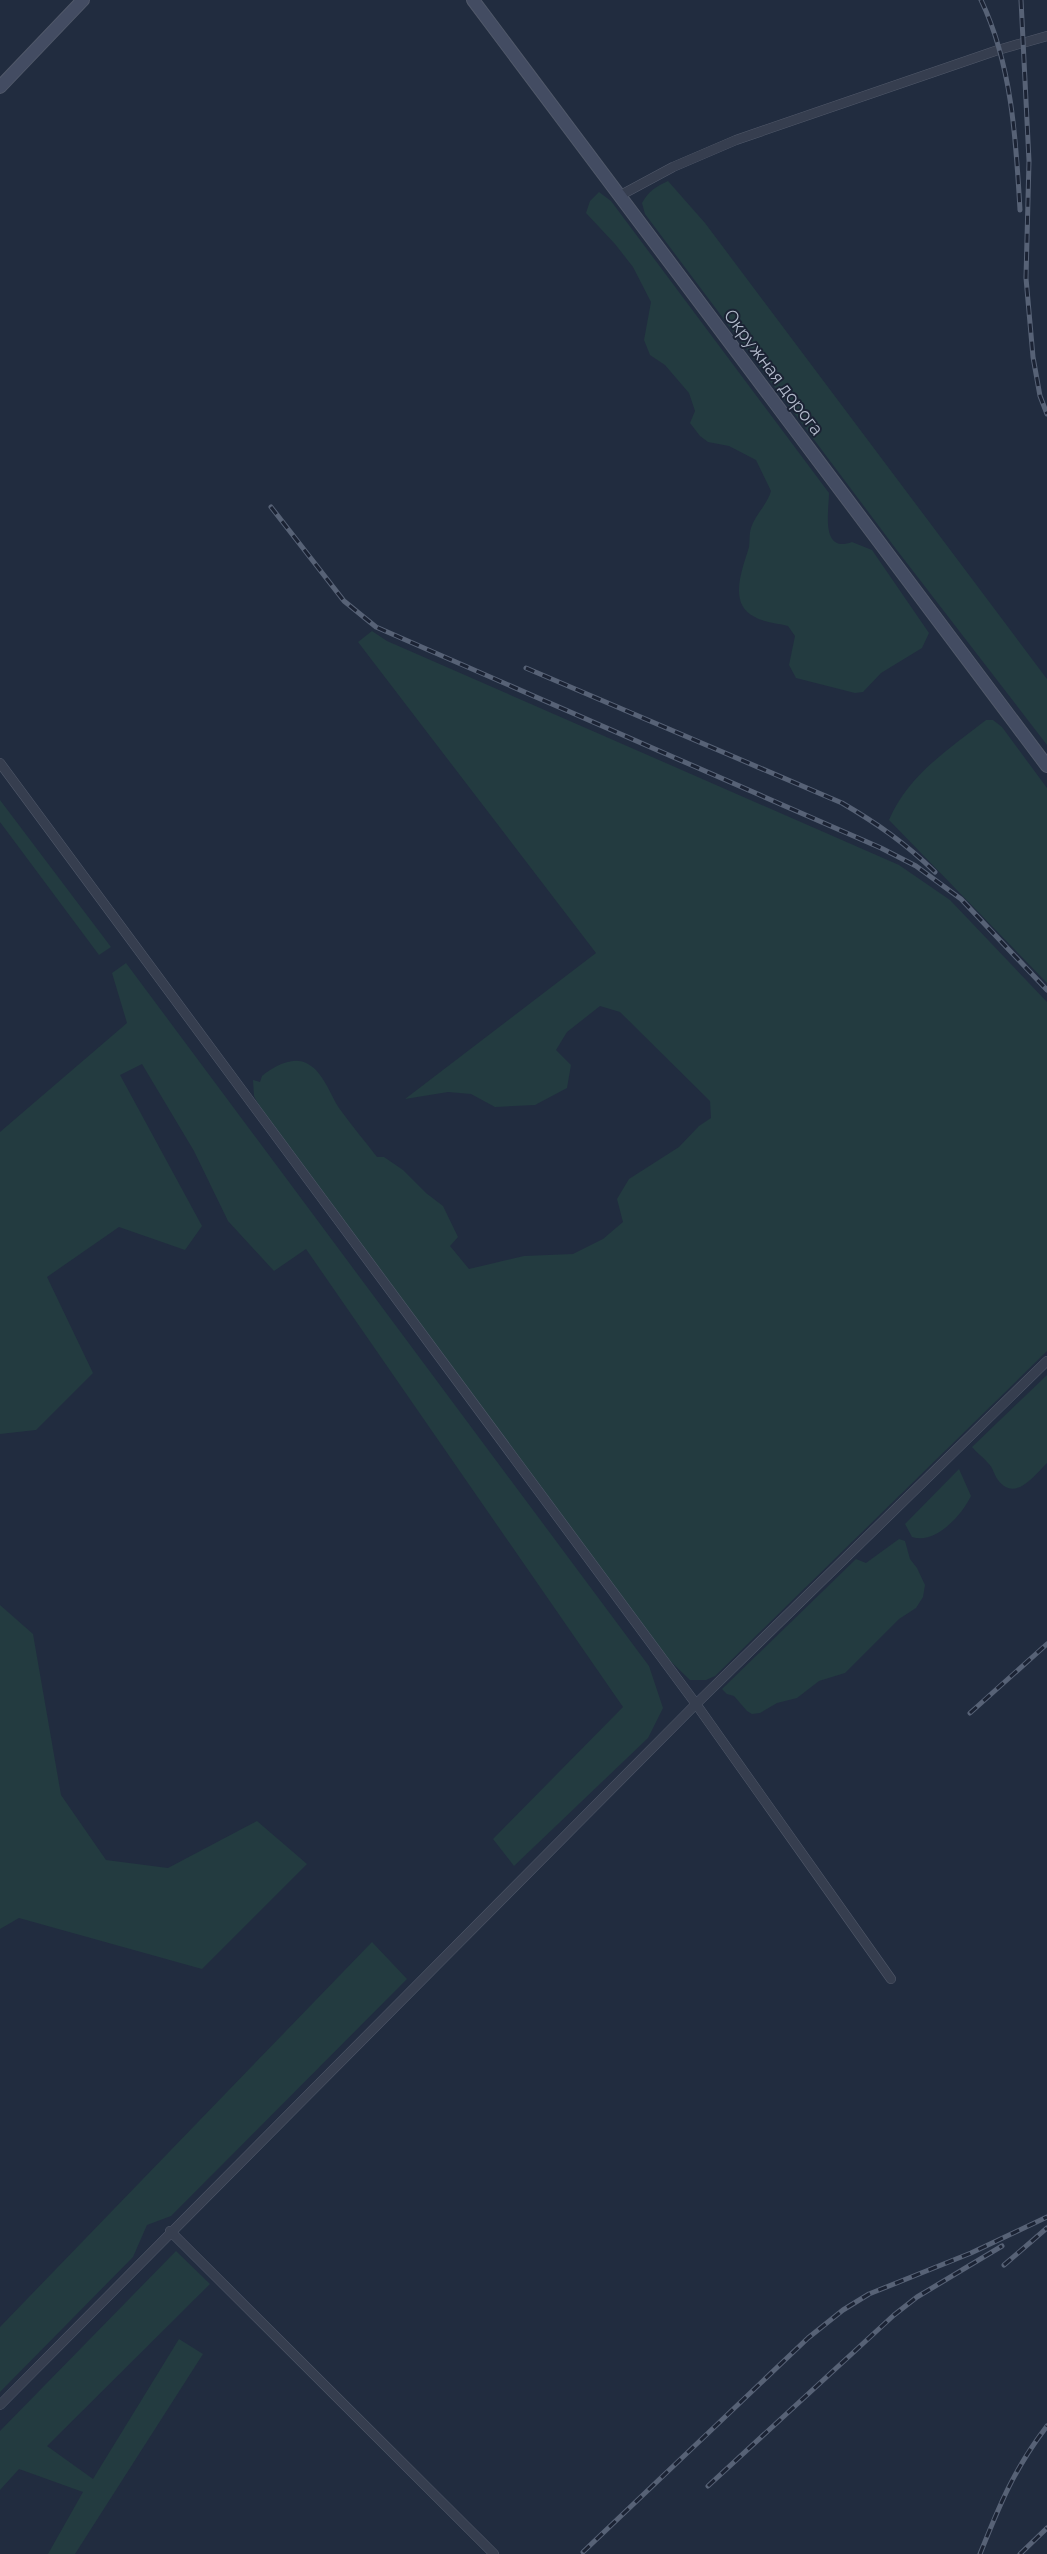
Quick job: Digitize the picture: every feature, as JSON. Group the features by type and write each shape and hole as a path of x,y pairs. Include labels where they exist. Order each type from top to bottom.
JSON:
{"main road":[{"path":"0,87 83,0"},
{"name":"Окружная дорога","path":"473,0 621,195 947,635 1047,766"}],"street":[{"path":"621,195 673,167 736,140 998,50 1047,36"},
{"path":"0,763 696,1704 891,1979"},
{"path":"0,2404 696,1704 1047,1360"},
{"path":"170,2231 494,2554"}],"green space":[{"path":"668,181 705,223 1047,679 1047,745 896,549 645,214 642,203 647,195 659,185"},
{"path":"599,192 611,201 829,493 829,528 835,542 842,544 852,542 872,550 929,633 922,648 881,673 863,692 855,693 796,678 789,665 795,636 788,626 759,619 746,611 741,604 739,585 749,547 750,530 771,491 756,460 729,446 708,442 700,436 690,423 695,411 689,393 665,365 650,355 644,340 651,302 633,267 615,244 586,213 590,201"},
{"path":"372,631 387,641 899,865 950,900 1047,1002 1047,1351 715,1676 706,1680 690,1680 667,1658 260,1107 254,1096 253,1080 260,1082 262,1076 284,1063 290,1061 302,1062 318,1072 339,1108 377,1157 384,1157 403,1170 426,1193 443,1206 458,1237 450,1246 469,1269 524,1256 573,1254 603,1239 623,1222 617,1199 629,1179 679,1147 699,1126 711,1118 710,1101 620,1012 600,1006 567,1032 556,1050 571,1065 567,1088 535,1105 495,1107 471,1094 448,1092 405,1099 596,953 358,642"},
{"path":"986,720 993,720 1002,727 1047,788 1047,983 889,820 897,804 918,776"},
{"path":"0,800 111,947 99,955 0,822"},
{"path":"126,963 649,1666 663,1708 648,1738 514,1866 493,1839 623,1707 306,1249 274,1271 228,1221 194,1151 142,1064 120,1075 202,1226 185,1250 119,1227 47,1277 93,1373 36,1430 0,1434 0,1132 127,1023 112,973"},
{"path":"1047,1375 1047,1463 1024,1485 1011,1489 1004,1486 998,1480 990,1465 972,1447"},
{"path":"959,1469 971,1496 967,1504 947,1527 938,1533 930,1537 912,1537 905,1524"},
{"path":"899,1539 905,1541 910,1559 917,1568 925,1585 923,1597 916,1608 899,1619 845,1673 819,1681 797,1698 777,1703 760,1713 752,1714 747,1711 734,1696 727,1694 722,1689 856,1559 866,1563"},
{"path":"0,1605 33,1634 61,1795 106,1860 168,1868 257,1821 307,1864 202,1969 19,1918 0,1929"},
{"path":"372,1942 407,1979 171,2216 147,2225 133,2257 0,2392 0,2327"},
{"path":"176,2251 210,2284 47,2446 93,2479 179,2339 203,2354 75,2554 48,2554 83,2492 19,2469 0,2490 0,2431"}],"railway":[{"path":"981,0 1000,50 1011,103 1020,210"},
{"path":"1021,0 1029,161 1026,278 1033,357 1040,396 1047,414"},
{"path":"271,507 344,601 376,627 881,848 916,866 961,899 1047,990"},
{"path":"526,668 842,803 891,834 935,872"},
{"path":"970,1713 1047,1644"},
{"path":"583,2552 808,2338 843,2310 869,2294 971,2253 1047,2217"},
{"path":"1004,2265 1047,2228"},
{"path":"708,2486 894,2315 917,2297 1002,2246"},
{"path":"980,2554 1009,2487 1025,2457 1047,2426"},
{"path":"1020,2554 1047,2528"}]}
